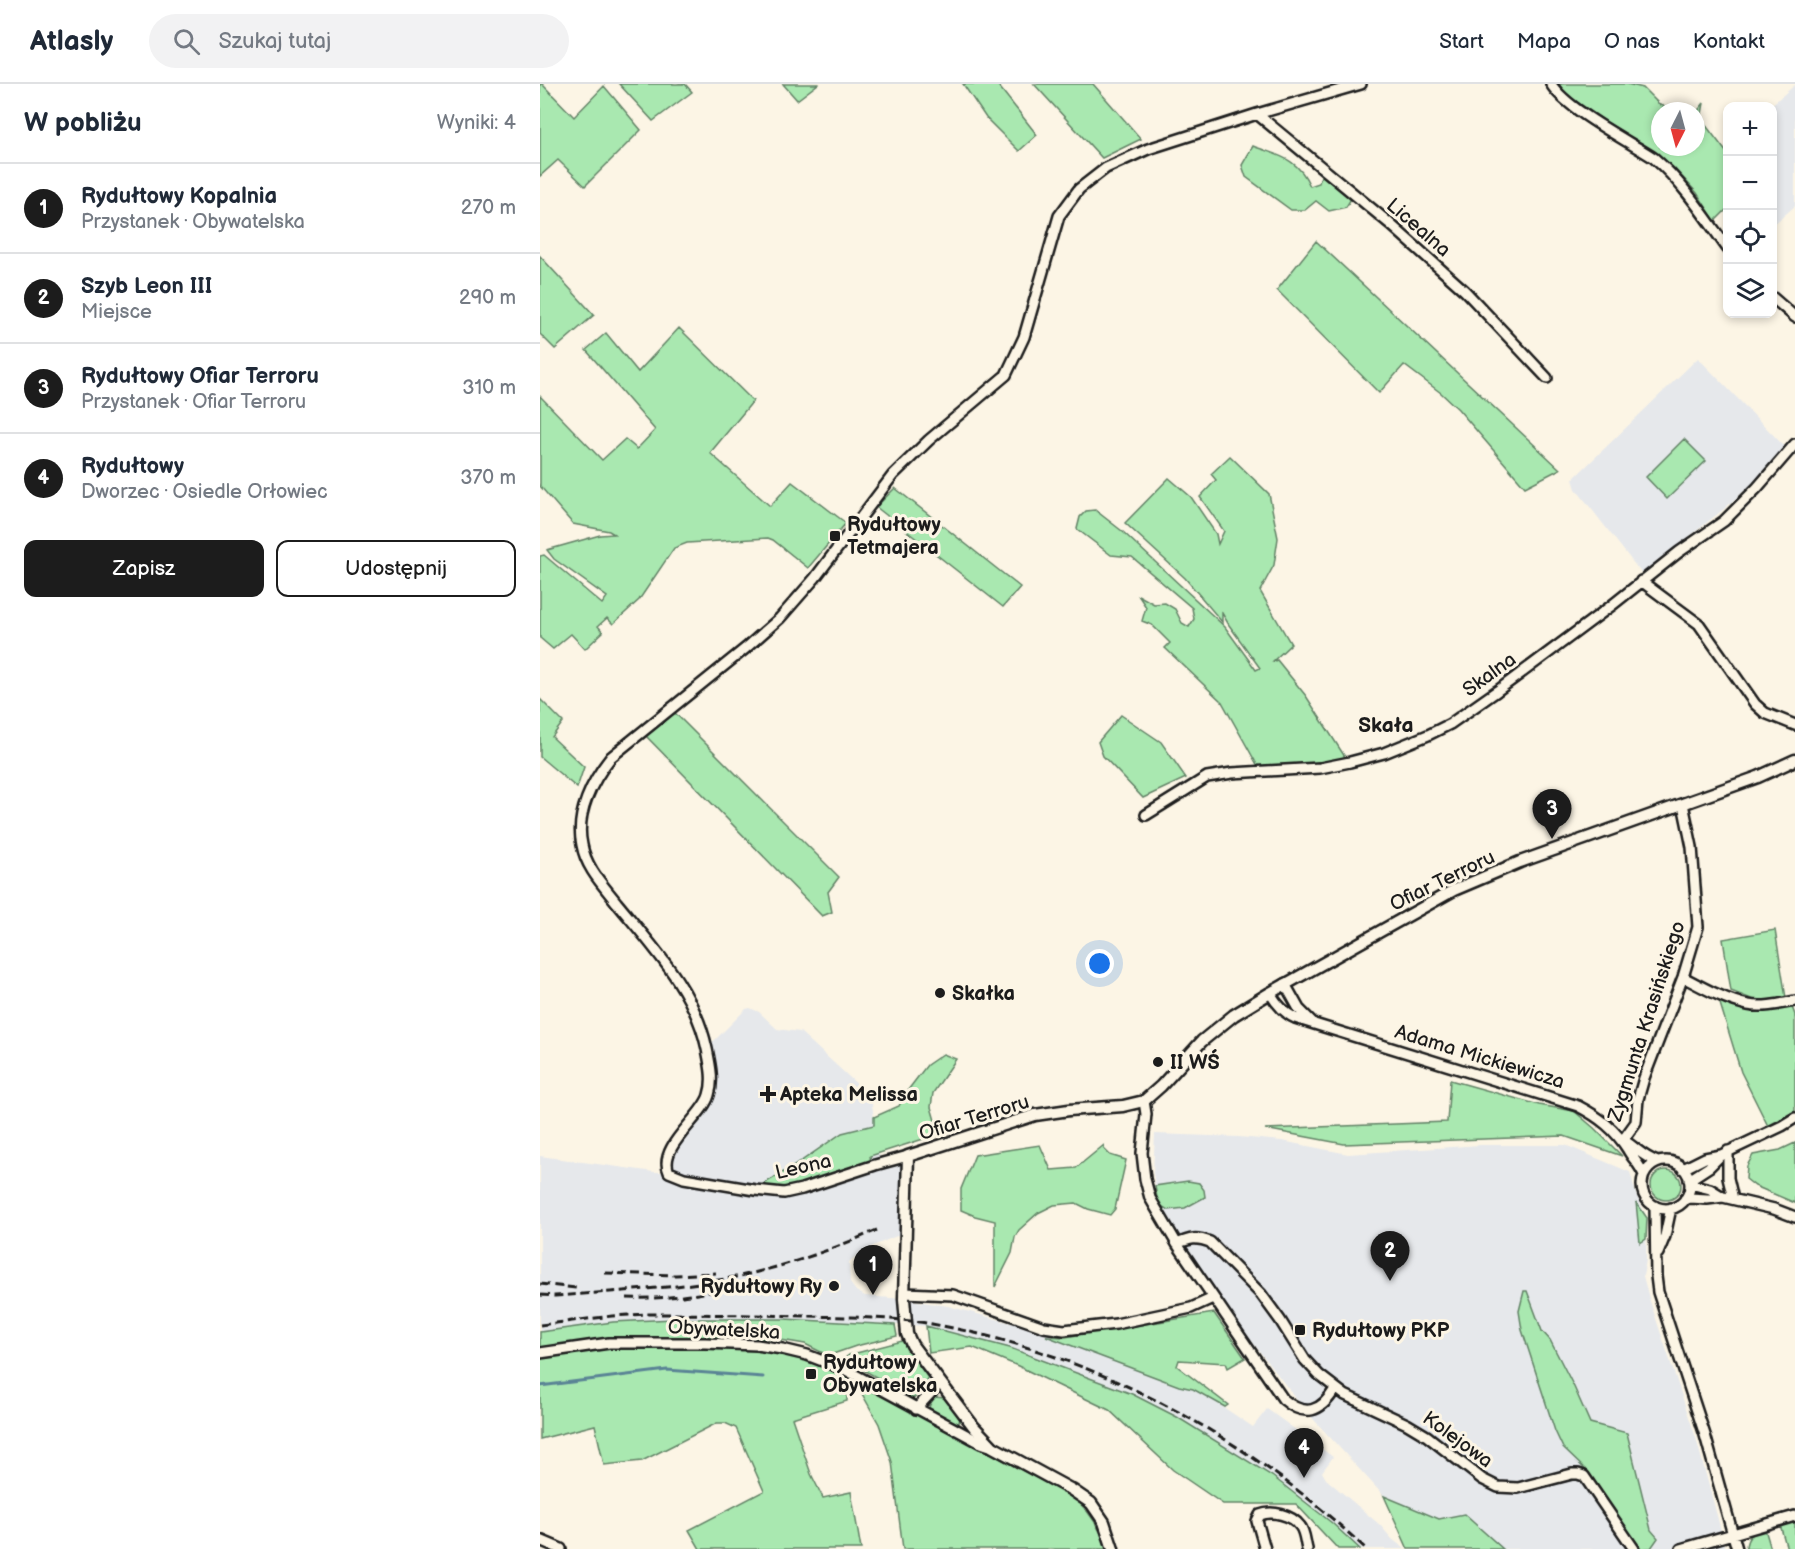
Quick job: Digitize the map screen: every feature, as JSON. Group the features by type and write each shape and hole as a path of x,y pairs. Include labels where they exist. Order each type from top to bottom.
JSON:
{"street":[{"path":"1257,114 1361,84"},
{"path":"1551,84 1570,105 1654,158 1667,169 1678,180 1723,242"},
{"name":"Licealna","path":"1257,114 1465,291 1547,378"},
{"name":"Leona","path":"908,1156 802,1189 784,1192 755,1190 684,1178 669,1172 666,1164 670,1149 709,1096 711,1066 693,1009 678,979 590,869 582,845 586,798 596,776 611,757 780,618 815,578 893,475 929,440 1006,375 1023,337 1059,216 1079,189 1106,168 1148,149 1257,114"},
{"path":"1777,301 1795,317"},
{"name":"Skalna","path":"1146,815 1207,777 1232,773 1320,768 1384,753 1450,724 1724,521 1757,488 1795,444"},
{"path":"1641,581 1699,624 1755,704 1765,713 1795,725"},
{"name":"Ofiar Terroru","path":"904,1293 908,1156 1035,1115 1124,1106 1144,1101 1161,1086 1188,1054 1234,1015 1285,984 1468,883 1520,862 1758,777 1795,760"},
{"name":"Zygmunta Krasińskiego","path":"1623,1140 1636,1122 1638,1099 1644,1078 1683,977 1698,927 1692,847 1683,804"},
{"path":"1683,977 1706,989 1749,1005 1773,1006 1795,1001"},
{"name":"Adama Mickiewicza","path":"1285,984 1299,1009 1317,1025"},
{"name":"Adama Mickiewicza","path":"1270,993 1288,1015 1578,1106 1598,1118 1650,1160 1658,1162"},
{"path":"1144,1101 1146,1114 1142,1153 1144,1179 1150,1198 1177,1244 1283,1399 1292,1407 1305,1411 1318,1409 1328,1401 1335,1389"},
{"path":"1683,1169 1705,1158 1724,1153 1795,1118"},
{"name":"Adama Mickiewicza","path":"1623,1140 1644,1174"},
{"path":"1655,1206 1671,1208 1681,1203 1685,1199 1690,1182 1724,1153"},
{"path":"1724,1153 1728,1198"},
{"path":"1737,1549 1705,1436 1658,1292 1655,1206 1644,1194 1642,1185 1644,1174 1647,1169 1658,1162 1670,1161 1683,1169 1690,1182 1728,1198 1795,1216"},
{"path":"1685,1199 1728,1198"},
{"path":"1657,1258 1671,1208"},
{"name":"Kolejowa","path":"1177,1244 1190,1238 1210,1242 1261,1294 1305,1360 1335,1389 1427,1436 1482,1479 1498,1488 1518,1488 1572,1474 1584,1476 1634,1549"},
{"path":"904,1293 953,1295 1044,1327 1064,1330 1116,1324 1191,1308 1213,1298"},
{"name":"Obywatelska","path":"904,1293 905,1321 908,1338 912,1345 974,1427 993,1447"},
{"name":"Obywatelska","path":"540,1353 609,1343 705,1343 757,1345 807,1355 839,1367 1072,1490 1091,1503 1104,1522 1113,1549"},
{"path":"916,1409 940,1383"},
{"path":"1265,1549 1257,1521 1260,1515 1272,1513 1288,1518 1300,1526 1307,1549"},
{"path":"1681,1549 1795,1516"},
{"path":"540,1540 561,1549"}],"shaded area":[{"path":"1795,85 1795,206 1777,222 1777,102 1775,102"},
{"path":"1698,358 1784,446 1763,474 1724,509 1642,574 1576,489 1573,479"},
{"path":"750,1008 759,1012 777,1029 800,1032 871,1097 880,1161 908,1156 906,1232 873,1246 849,1262 850,1283 856,1291 865,1296 948,1306 1033,1329 1182,1383 1253,1427 1267,1409 1333,1457 1322,1472 1326,1479 1405,1549 1360,1549 1332,1523 1272,1476 1177,1417 1132,1394 1010,1348 927,1326 784,1319 674,1319 613,1322 540,1332 540,1156 668,1172 666,1164 707,1100 709,1044 746,1009"},
{"path":"1155,1134 1282,1141 1348,1154 1481,1145 1565,1145 1630,1172 1636,1194 1647,1218 1646,1260 1643,1276 1696,1438 1726,1549 1503,1549 1464,1515 1439,1519 1384,1496 1304,1409 1230,1313 1159,1207 1153,1173"}],"green space":[{"path":"540,84 574,117 604,86 641,130 585,186 558,160 540,176"},
{"path":"619,84 685,84 692,92 653,121"},
{"path":"783,84 818,84 797,100"},
{"path":"963,84 997,84 1037,135 1019,151 986,118"},
{"path":"1034,84 1093,84 1141,139 1102,158"},
{"path":"1559,84 1627,84 1643,88 1657,102 1651,102 1651,149 1608,123 1566,94"},
{"path":"1705,124 1723,148 1723,213 1715,221 1697,193 1659,156 1705,156"},
{"path":"1253,146 1287,159 1300,169 1310,186 1319,183 1322,172 1352,197 1346,207 1329,211 1316,201 1305,210 1291,210 1246,177 1242,165"},
{"path":"1316,241 1560,469 1525,487 1458,409 1404,365 1379,393 1277,290"},
{"path":"540,256 594,315 555,349 540,334"},
{"path":"679,328 753,401 710,453 770,506 792,482 846,523 808,568 768,538 687,543 674,548 639,600 613,624 607,618 598,626 603,632 585,649 571,634 553,649 540,638 540,556 544,555 602,604 607,597 554,559 547,550 600,535 614,534 573,524 540,486 540,396 602,460 625,439 637,449 655,430 586,350 606,333 638,372"},
{"path":"1684,439 1706,461 1667,499 1646,477"},
{"path":"1230,456 1269,494 1278,538 1274,565 1260,591 1291,644 1272,662 1277,660 1306,696 1347,760 1319,765 1259,768 1222,702 1165,648 1170,643 1152,625 1142,621 1146,607 1138,595 1154,604 1165,603 1175,609 1182,623 1189,627 1194,619 1192,608 1132,557 1111,555 1077,529 1080,517 1086,511 1095,510 1122,531 1225,627 1256,670 1260,668 1222,613 1222,622 1185,578 1125,523 1169,478 1191,497 1216,534 1218,544 1224,531 1200,497 1216,480 1211,474"},
{"path":"895,488 1020,587 1003,607 876,507"},
{"path":"540,699 563,722 552,737 584,767 577,788 540,757"},
{"path":"674,712 839,877 828,892 832,912 822,916 646,736"},
{"path":"1121,715 1161,742 1186,778 1143,798 1103,756 1098,742"},
{"path":"1775,930 1786,998 1759,1002 1731,991 1723,939"},
{"path":"1718,997 1745,1007 1789,1005 1792,1007 1795,1015 1795,1111 1768,1126 1741,1072"},
{"path":"943,1054 956,1059 933,1093 931,1107 939,1134 870,1156 871,1162 804,1184 780,1190 758,1187 794,1166 842,1133 874,1125 874,1117 899,1106 905,1094 927,1065"},
{"path":"1450,1080 1539,1105 1574,1111 1622,1156 1564,1136 1344,1144 1265,1129 1447,1122"},
{"path":"1795,1143 1795,1203 1755,1186 1746,1179 1747,1166 1753,1155 1780,1150"},
{"path":"1040,1145 1051,1170 1076,1168 1104,1145 1104,1149 1110,1155 1126,1160 1115,1209 1110,1215 1076,1203 1054,1205 1038,1213 1019,1230 1012,1253 995,1287 995,1221 961,1210 961,1189 975,1155"},
{"path":"1666,1170 1677,1174 1681,1185 1677,1196 1666,1200 1655,1196 1651,1185 1655,1174"},
{"path":"1188,1181 1199,1183 1204,1190 1205,1197 1185,1208 1168,1210 1158,1204 1155,1186"},
{"path":"1636,1202 1647,1218 1646,1239 1640,1243"},
{"path":"1524,1291 1527,1291 1542,1331 1550,1340 1590,1423 1627,1433 1651,1530 1658,1538 1651,1548 1640,1549 1589,1473 1563,1448 1555,1431 1522,1330 1519,1311"},
{"path":"1214,1313 1245,1358 1228,1368 1226,1363 1179,1360 1177,1366 1228,1405 1225,1407 1193,1389 1179,1386 1046,1336 1065,1337"},
{"path":"674,1319 784,1319 895,1325 897,1336 833,1354 825,1354 805,1344 769,1338 590,1340 540,1348 540,1332 613,1322"},
{"path":"926,1326 1010,1348 1132,1394 1177,1417 1272,1476 1332,1523 1360,1549 1338,1549 1296,1504 1223,1504 1173,1470 1109,1410 1018,1366 972,1347 929,1353"},
{"path":"902,1341 928,1378 918,1396 911,1399 901,1395 845,1358 849,1355"},
{"path":"609,1343 757,1345 846,1370 847,1401 792,1418 811,1474 823,1498 851,1492 861,1549 700,1549 689,1530 764,1491 736,1428 725,1423 717,1423 642,1461 604,1465 595,1425 540,1439 540,1353"},
{"path":"856,1383 1071,1496 1093,1520 1107,1549 903,1549 892,1462 879,1424"},
{"path":"934,1397 945,1398 960,1417 959,1423 955,1425 931,1411 929,1407"},
{"path":"1384,1496 1439,1519 1464,1514 1503,1549 1408,1549"},
{"path":"1795,1516 1795,1549 1787,1549 1779,1521"},
{"path":"1765,1529 1771,1549 1746,1549 1751,1535"}],"waterway":[{"path":"540,1386 667,1370 763,1377"}],"railway":[{"path":"540,1295 555,1296 658,1288 739,1276 800,1260 877,1230"},
{"path":"605,1273 676,1275 716,1273"},
{"path":"627,1298 690,1295 720,1290 751,1281"},
{"path":"540,1284 576,1288"},
{"path":"540,1325 645,1314 837,1317 932,1324 992,1337 1109,1378 1165,1405 1219,1436 1271,1470 1320,1508 1366,1549"}],"place":[{"name":"Rydułtowy Tetmajera","path":"835,536"},
{"name":"Rydułtowy Ofiar Terroru","path":"1552,839"},
{"name":"Skałka","path":"940,993"},
{"name":"II WŚ","path":"1158,1062"},
{"name":"Apteka Melissa","path":"768,1094"},
{"name":"Szyb Leon III","path":"1390,1281"},
{"name":"Rydułtowy Ry","path":"834,1286"},
{"name":"Rydułtowy Kopalnia","path":"873,1295"},
{"name":"Rydułtowy PKP","path":"1300,1330"},
{"name":"Rydułtowy Obywatelska","path":"811,1374"},
{"name":"Rydułtowy","path":"1304,1478"}],"district":[{"name":"Skała","path":"1386,725"}]}
